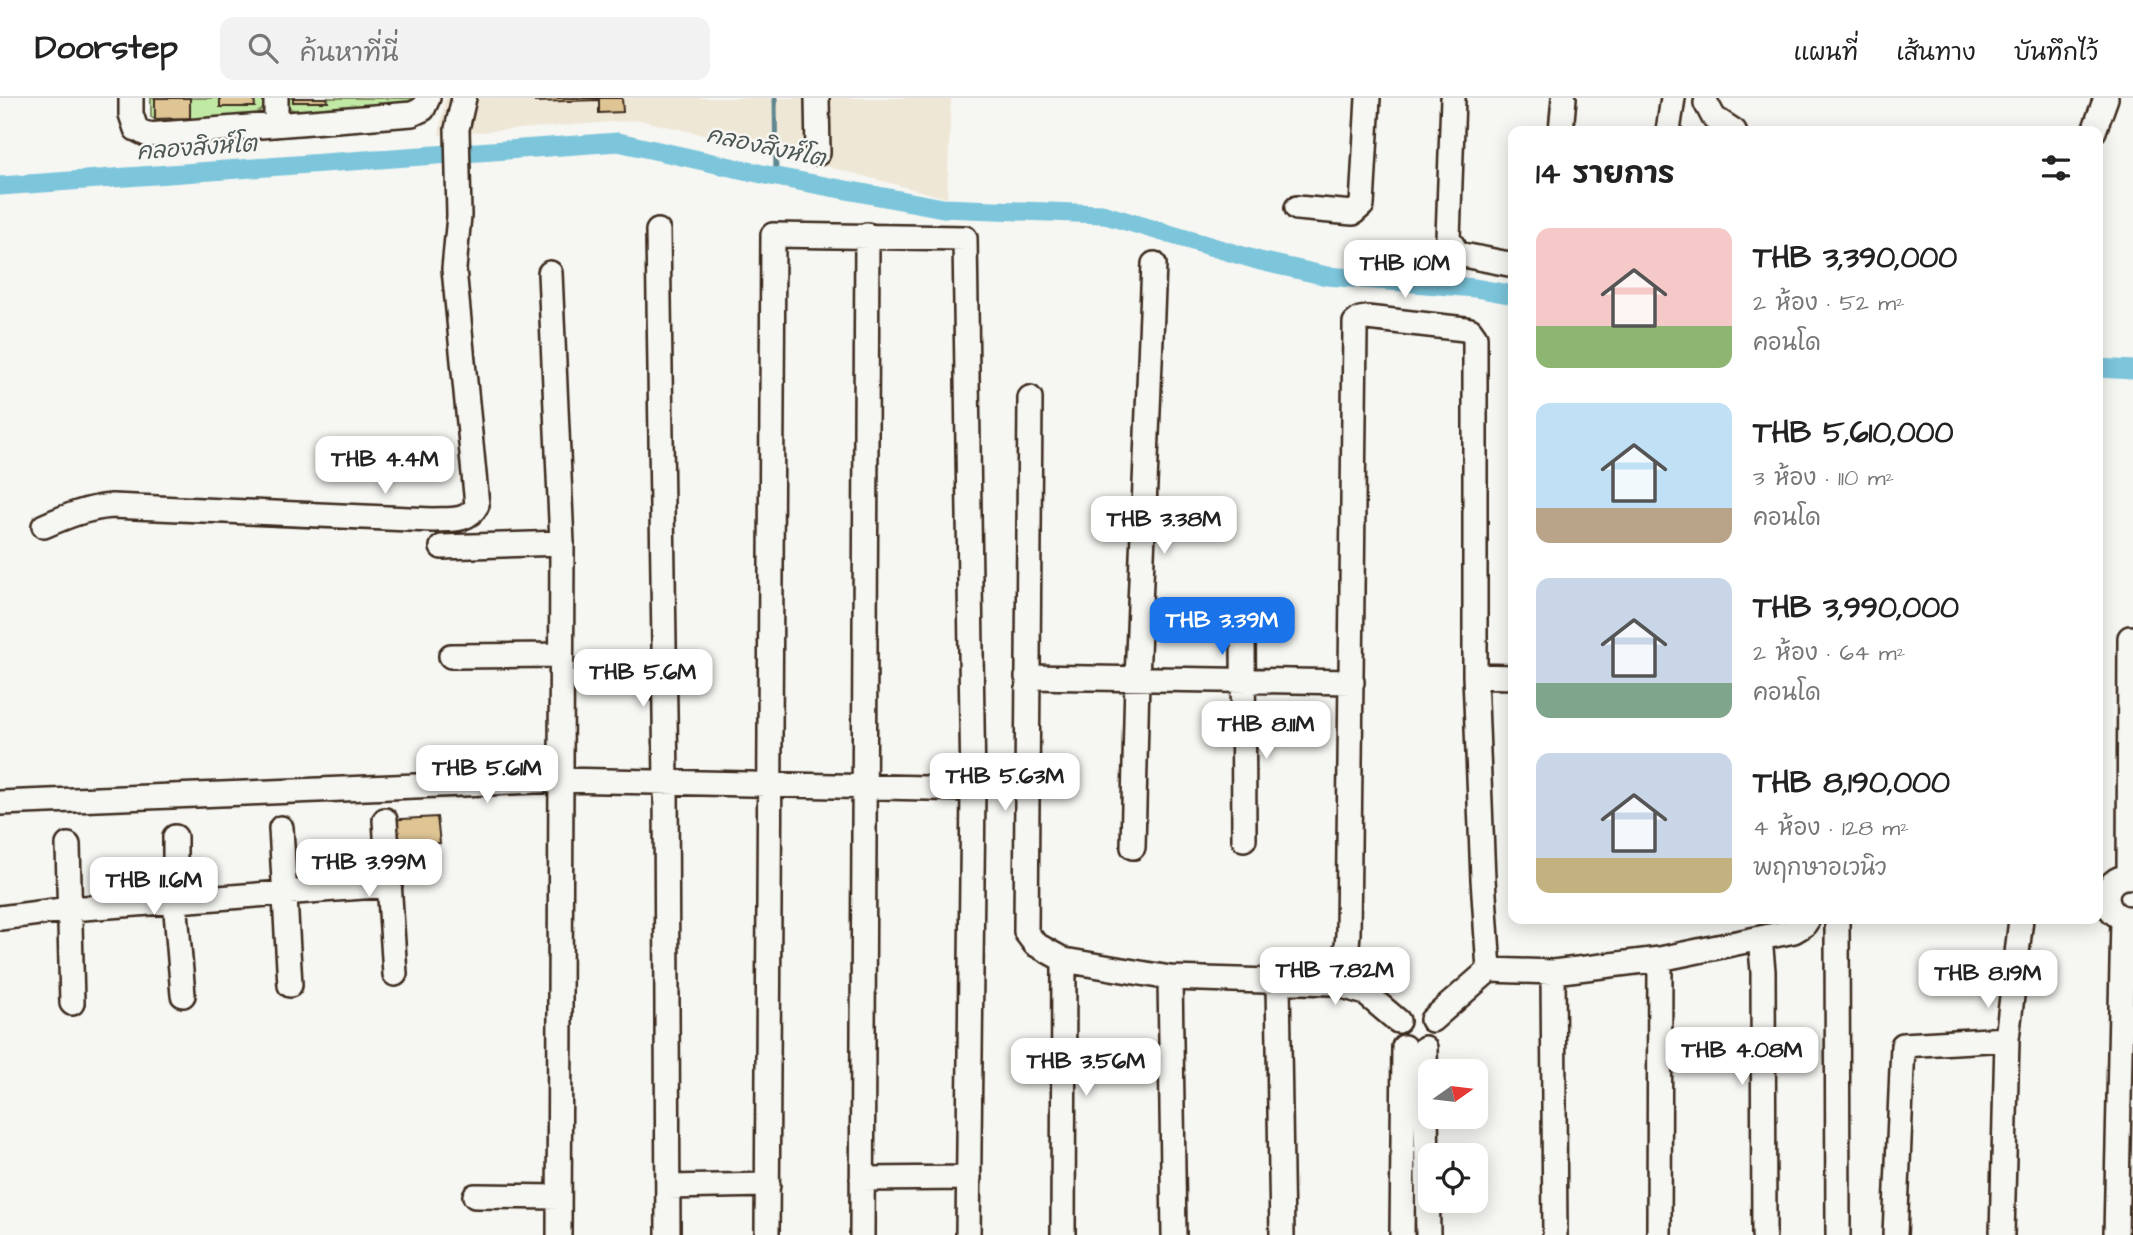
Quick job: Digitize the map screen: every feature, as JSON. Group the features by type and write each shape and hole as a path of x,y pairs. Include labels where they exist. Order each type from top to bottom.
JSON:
{"street":[{"path":"131,98 131,114 136,129 148,135 412,114 423,109 428,98"},
{"path":"276,98 276,125"},
{"path":"44,526 82,511 112,506 432,520 463,519 472,514 477,505 454,269 459,216 457,129 464,98"},
{"path":"817,98 818,153"},
{"path":"1297,208 1353,212 1362,205 1368,98"},
{"path":"1453,98 1448,239 1458,254 1508,264"},
{"path":"1561,126 1564,98"},
{"path":"1669,126 1673,98"},
{"path":"2096,126 2106,98"},
{"path":"1704,126 1706,100"},
{"path":"1706,100 1714,118 1726,126"},
{"path":"658,231 666,782 668,1235"},
{"path":"768,1235 773,235 965,238 973,789 968,1235"},
{"path":"862,1235 867,235"},
{"path":"1133,847 1154,264"},
{"path":"550,274 562,543 559,1235"},
{"path":"1334,983 1347,945 1348,933 1355,323 1367,318 1465,329 1470,330 1475,337 1475,676 1489,970"},
{"path":"1030,398 1026,932 1035,944 1064,960 1170,978 1334,983 1365,993 1398,1021"},
{"path":"442,547 562,543"},
{"path":"1243,631 1244,839"},
{"path":"2116,1235 2112,905 2116,880 2131,877 2130,638"},
{"path":"451,656 561,655"},
{"path":"1475,676 1508,677"},
{"path":"1027,677 1352,682"},
{"path":"0,803 560,780 973,789"},
{"path":"386,820 395,974"},
{"path":"281,828 290,985"},
{"path":"175,837 175,900 183,995"},
{"path":"68,845 72,1003"},
{"path":"0,918 175,900 390,885"},
{"path":"1432,1020 1489,970 1553,972 1660,959 1794,931 1805,924"},
{"path":"1837,924 1838,1235"},
{"path":"2002,1235 2007,1040 2020,924"},
{"path":"1760,938 1763,971 1764,1235"},
{"path":"1659,1235 1660,959"},
{"path":"1063,1235 1064,960"},
{"path":"1553,972 1555,1235"},
{"path":"1170,978 1174,1235"},
{"path":"1278,983 1282,1235"},
{"path":"1416,1011 1432,1020 1435,1030 1434,1037 1414,1047 1396,1035 1398,1021 1409,1012 1416,1011"},
{"path":"1895,1235 1903,1045 2007,1040"},
{"path":"1402,1235 1414,1047"},
{"path":"1414,1047 1428,1235"},
{"path":"862,1179 969,1178"},
{"path":"668,1187 768,1185"},
{"path":"475,1196 559,1197"}],"shaded area":[{"path":"445,98 951,98 947,198 719,138 639,120 439,135"}],"green space":[{"path":"151,98 263,98 263,109 254,115 163,124 151,117"},
{"path":"288,98 418,98 409,104 300,114 288,107"}],"building":[{"path":"155,98 190,98 190,118 155,119"},
{"path":"220,98 254,98 255,107 220,107"},
{"path":"293,98 327,98 328,102 293,102"},
{"path":"534,98 622,98 623,112 599,113 599,100 535,102"},
{"path":"437,817 440,843 387,847 385,820"}],"waterway":[{"path":"775,98 776,178"},
{"name":"คลองสิงห์โต","path":"0,186 618,142 771,176 943,208 1102,214 1260,261 1327,276 1475,288 1508,294"},
{"name":"คลองสิงห์โต","path":"2103,368 2133,370"}]}
